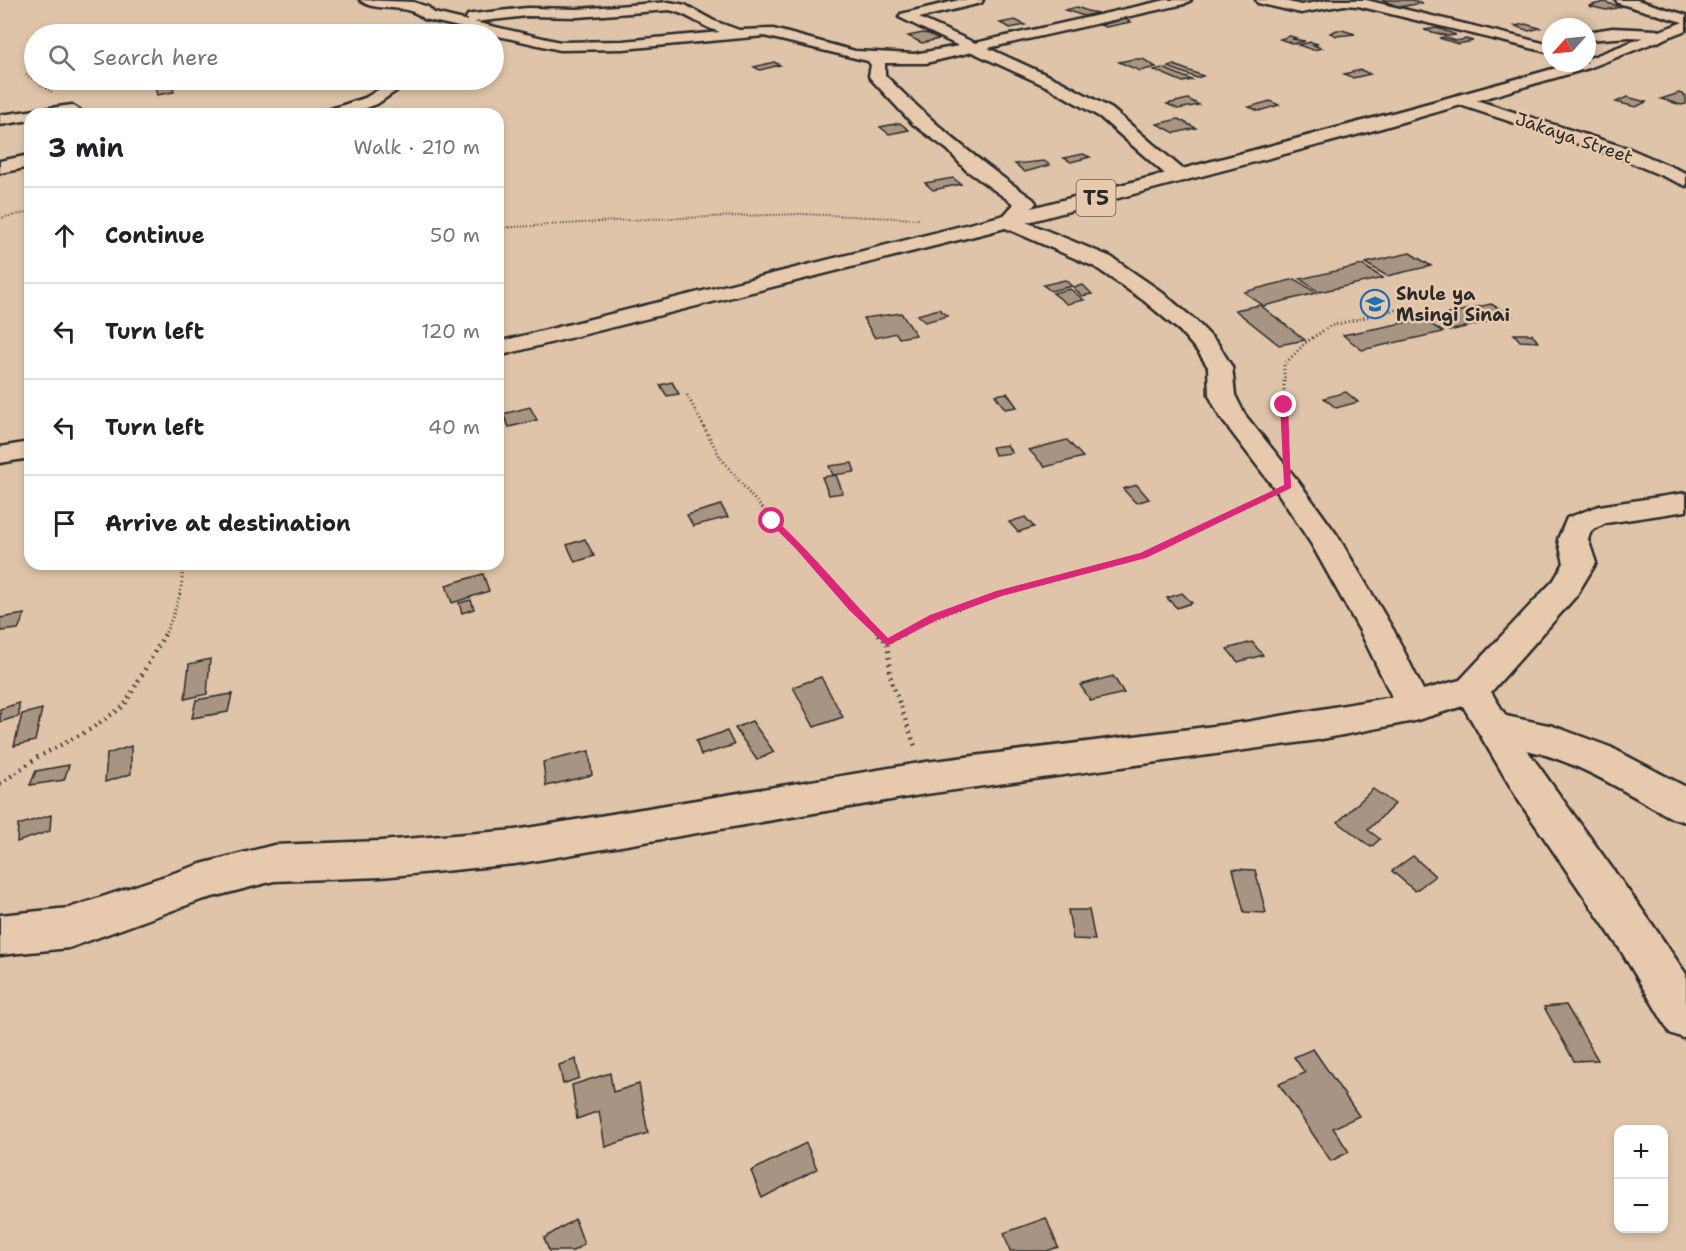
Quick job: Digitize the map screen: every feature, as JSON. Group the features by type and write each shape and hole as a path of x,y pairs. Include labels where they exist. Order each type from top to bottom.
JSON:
{"main road":[{"path":"367,0 413,6 446,24"},
{"path":"593,12 610,0"},
{"path":"976,0 906,17 1054,84 1106,113 1179,176"},
{"path":"1146,0 1162,5"},
{"path":"878,77 919,59 1184,0"},
{"path":"1263,0 1301,9 1344,1 1358,2 1542,47"},
{"path":"1623,0 1686,19"},
{"path":"469,24 509,13 593,12 675,7 709,24 744,33"},
{"name":"T5","path":"1596,59 1686,25"},
{"path":"1596,34 1626,32 1686,39"},
{"path":"504,33 560,46 586,47 744,33 780,33 831,50 874,59 919,59"},
{"path":"874,59 879,65 876,74 878,77 919,120 954,146 973,166 1026,203 1008,222 1103,262 1151,295 1188,326 1209,349 1220,367 1222,395 1233,417 1288,486 1326,542 1349,581 1414,707"},
{"name":"T5","path":"504,348 1008,222 1556,72"},
{"path":"351,108 371,101 388,90"},
{"name":"Jakaya Street","path":"1460,100 1624,153 1686,180"},
{"path":"0,120 24,116"},
{"path":"0,167 24,162"},
{"path":"0,455 24,451"},
{"path":"0,935 69,928 201,882 274,863 381,859 515,847 926,778 1246,737 1414,707 1472,690 1565,588 1580,563 1574,539 1578,525 1599,515 1686,502"},
{"path":"1472,690 1542,803 1593,872 1667,981 1686,1017"},
{"path":"1494,728 1553,741 1597,758 1686,806"}],"path":[{"path":"0,218 24,213"},
{"path":"504,228 790,214 927,219"},
{"path":"887,643 933,618 999,594 1143,556 1288,486 1284,433 1284,365 1305,343 1330,326 1411,306"},
{"path":"687,395 720,457 752,497 772,521 800,547 852,608 887,643 891,680 926,778"},
{"path":"0,784 38,757 89,730 124,706 162,640 178,605 182,570"}],"building":[{"path":"1382,0 1412,0 1423,3 1399,7"},
{"path":"1604,2 1621,7 1606,10 1589,6"},
{"path":"1077,7 1098,13 1084,16 1065,10"},
{"path":"1125,19 1131,22 1106,27 1100,25"},
{"path":"1015,20 1025,25 1010,28 1000,23"},
{"path":"1525,24 1540,28 1529,31 1515,26"},
{"path":"1437,28 1456,35 1448,36 1424,30"},
{"path":"1337,30 1355,34 1337,36 1330,33"},
{"path":"923,33 939,39 922,43 908,36"},
{"path":"1290,36 1296,38 1292,39 1305,41 1294,44 1280,39"},
{"path":"1444,37 1456,41 1466,39 1473,41 1458,44 1439,38"},
{"path":"1311,42 1322,48 1313,50 1298,45"},
{"path":"1143,59 1156,67 1140,71 1119,62"},
{"path":"774,62 780,65 760,70 754,67"},
{"path":"1174,65 1203,76 1197,78 1168,67"},
{"path":"1163,68 1192,80 1183,82 1154,70"},
{"path":"1361,70 1370,74 1353,78 1344,74"},
{"path":"156,90 173,90 174,92 157,95"},
{"path":"1679,93 1686,96 1686,104 1681,105 1661,99"},
{"path":"1627,97 1646,102 1636,107 1616,102"},
{"path":"1188,99 1199,105 1178,109 1167,104"},
{"path":"1270,101 1279,105 1259,111 1249,107"},
{"path":"1178,119 1196,128 1175,133 1157,124"},
{"path":"900,123 909,130 889,134 880,127"},
{"path":"1083,154 1090,157 1071,162 1064,158"},
{"path":"1044,161 1050,165 1025,172 1015,164"},
{"path":"953,178 961,184 933,190 925,183"},
{"path":"1410,253 1431,266 1387,276 1365,263"},
{"path":"1362,265 1383,278 1319,292 1300,279"},
{"path":"1295,279 1316,293 1264,306 1244,292"},
{"path":"1065,280 1072,286 1051,291 1043,285"},
{"path":"1083,285 1092,294 1082,296 1073,287"},
{"path":"1070,289 1084,300 1067,304 1053,293"},
{"path":"1491,304 1512,316 1449,331 1429,318"},
{"path":"1260,305 1305,340 1279,345 1235,310"},
{"path":"939,309 948,316 925,322 917,315"},
{"path":"901,313 916,335 899,338 896,333 875,338 863,318"},
{"path":"1423,319 1443,332 1362,350 1343,335"},
{"path":"1514,334 1532,334 1538,342 1520,341"},
{"path":"672,382 679,394 667,396 660,385"},
{"path":"1346,392 1358,402 1336,408 1324,398"},
{"path":"1007,393 1017,407 1005,409 995,395"},
{"path":"530,407 537,420 509,427 504,414"},
{"path":"1067,440 1083,457 1045,467 1029,450"},
{"path":"1007,445 1012,453 995,455 992,447"},
{"path":"852,463 855,472 833,475 829,466"},
{"path":"836,475 843,493 829,495 822,477"},
{"path":"1137,485 1149,499 1136,503 1123,489"},
{"path":"721,505 728,517 693,526 687,515"},
{"path":"1025,517 1034,527 1018,532 1009,522"},
{"path":"585,539 594,556 575,562 567,545"},
{"path":"483,574 489,591 452,603 446,585"},
{"path":"1182,593 1192,603 1177,608 1167,598"},
{"path":"471,600 474,609 462,613 459,603"},
{"path":"25,614 18,629 1,631 0,634 0,618"},
{"path":"1252,642 1263,655 1238,662 1227,649"},
{"path":"210,659 207,694 185,699 189,664"},
{"path":"1113,676 1124,693 1091,701 1080,685"},
{"path":"821,677 843,717 814,727 793,687"},
{"path":"232,694 228,712 192,718 196,700"},
{"path":"19,703 19,716 0,722 0,709"},
{"path":"42,709 35,741 14,746 22,714"},
{"path":"752,721 774,752 757,760 735,728"},
{"path":"727,731 734,745 701,755 696,741"},
{"path":"131,746 131,774 105,782 107,754"},
{"path":"589,751 592,775 546,786 543,762"},
{"path":"69,765 64,780 30,785 36,771"},
{"path":"1373,789 1395,804 1368,830 1380,839 1371,847 1338,822"},
{"path":"51,815 50,831 17,842 18,825"},
{"path":"1413,856 1435,876 1415,891 1392,871"},
{"path":"1233,869 1255,870 1266,913 1244,912"},
{"path":"1068,910 1089,910 1095,940 1073,939"},
{"path":"1566,1005 1598,1060 1574,1061 1544,1007"},
{"path":"1313,1049 1359,1116 1333,1128 1349,1152 1331,1161 1279,1084 1305,1073 1294,1057"},
{"path":"576,1059 579,1078 563,1084 559,1065"},
{"path":"610,1073 613,1092 639,1084 648,1133 605,1147 599,1111 577,1119 572,1085"},
{"path":"806,1143 817,1169 762,1198 751,1171"},
{"path":"1046,1218 1058,1247 1047,1251 1010,1251 1004,1233"},
{"path":"575,1219 584,1244 573,1251 549,1251 544,1238"}],"place":[{"name":"Shule ya Msingi Sinai","path":"1375,304"}],"route":[{"path":"772,521 800,547 852,608 887,643 933,618 999,594 1143,556 1288,486 1284,405"}]}
